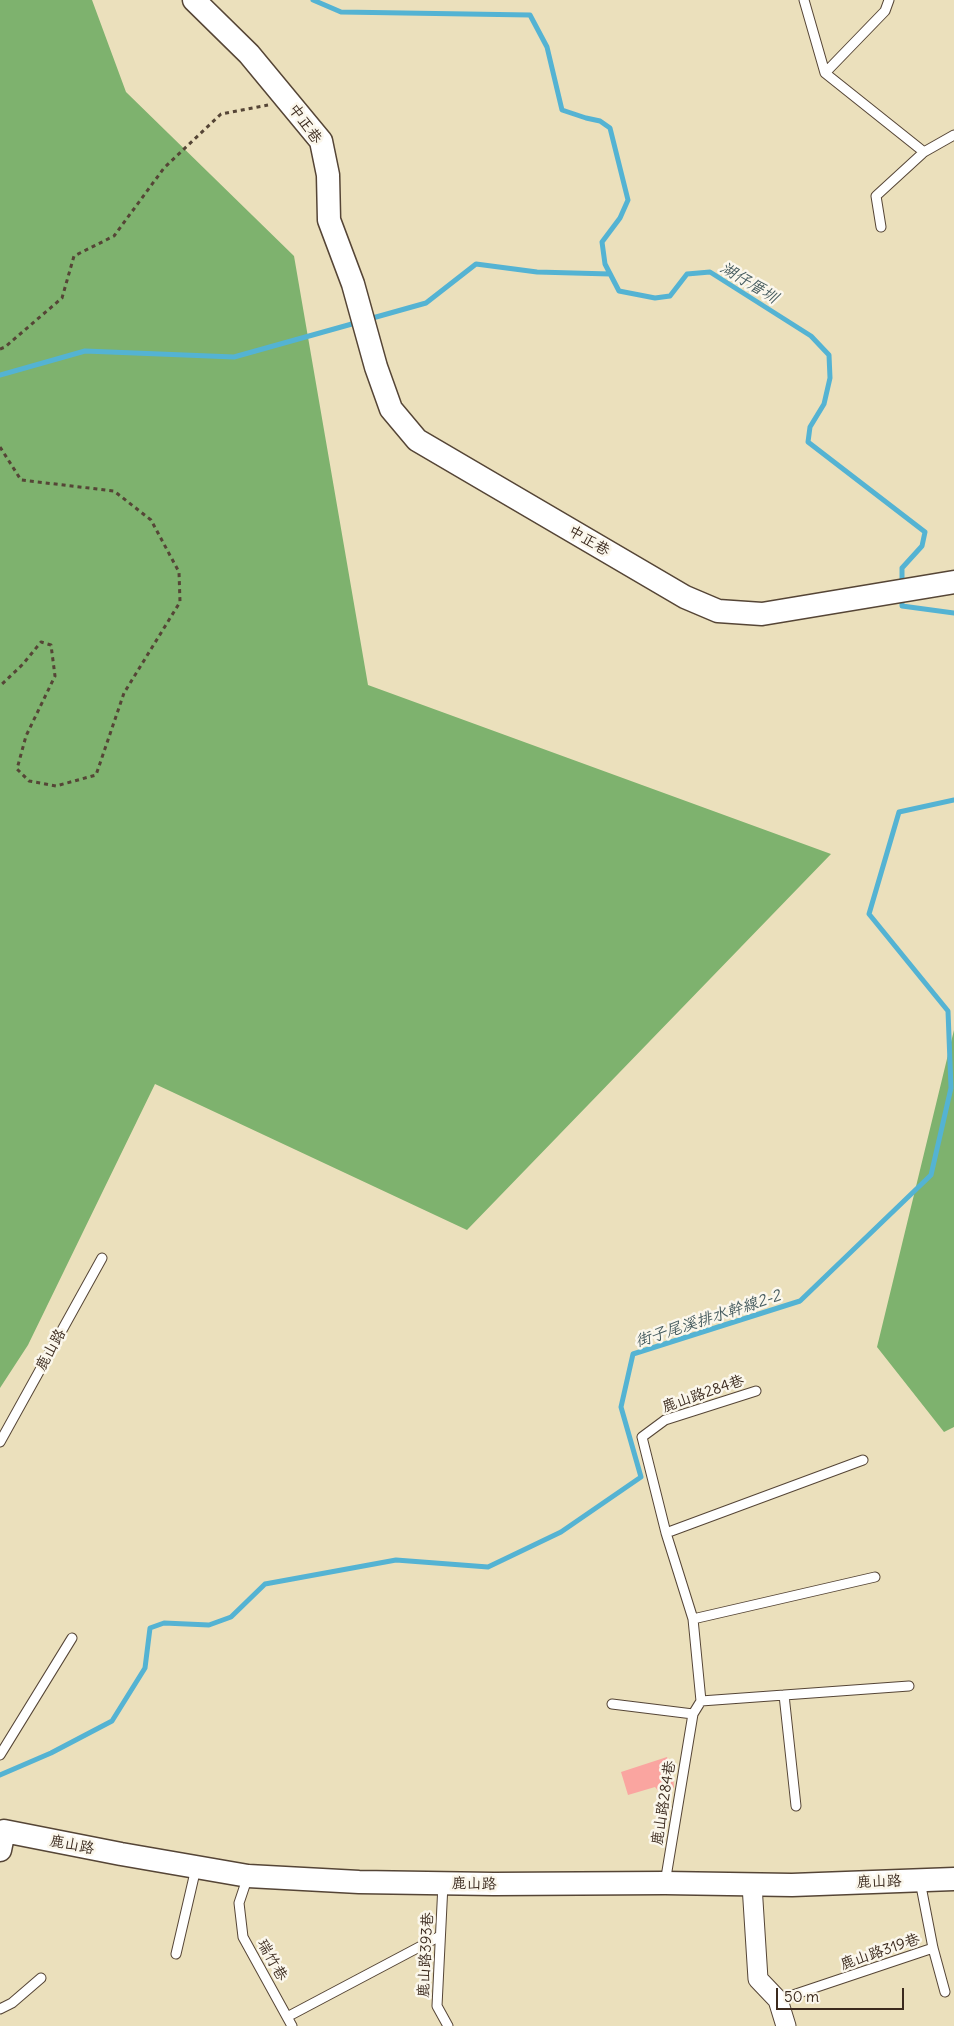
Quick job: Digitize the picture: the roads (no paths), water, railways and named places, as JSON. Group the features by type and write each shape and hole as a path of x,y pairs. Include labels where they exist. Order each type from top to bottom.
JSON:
{"street":[{"name":"中正巷","path":"194,0 250,54 321,141 328,175 329,220 353,284 376,367 392,408 417,440 685,597 718,611 762,614 954,582"},
{"name":"鹿山路","path":"1,1836 248,1876 359,1882 792,1885 954,1879"},
{"path":"752,1884 758,1979 778,2000 786,2026"}],"lane":[{"path":"804,0 825,74 924,152"},
{"path":"825,74 885,11 890,0"},
{"path":"881,227 876,196 924,152 954,136"},
{"name":"鹿山路","path":"0,1442 102,1258"},
{"name":"鹿山路284巷","path":"665,1883 693,1714 701,1701 693,1619 666,1533 642,1438 664,1420 756,1390"},
{"path":"666,1533 863,1460"},
{"path":"693,1619 875,1577"},
{"path":"0,1755 72,1638"},
{"path":"701,1701 909,1686"},
{"path":"784,1695 796,1806"},
{"path":"612,1704 693,1714"},
{"path":"176,1954 196,1868"},
{"name":"瑞竹巷","path":"248,1876 239,1903 243,1937 292,2026"},
{"name":"鹿山路319巷","path":"920,1881 933,1948 945,1992"},
{"name":"鹿山路393巷","path":"443,1883 437,2006 448,2026"},
{"path":"287,2017 440,1936"},
{"name":"鹿山路319巷","path":"778,2000 933,1948"},
{"path":"0,2009 12,2003 40,1978"}],"waterway":[{"name":"湖仔厝圳","path":"313,0 341,12 530,15 547,47 562,110 600,121 610,128 628,200 620,218 602,242 605,264 619,291 655,298 670,296 687,274 710,272 811,336 829,355 830,378 824,404 810,427 808,442 925,532 922,546 902,568 902,585"},
{"path":"369,319 426,303 476,264 537,272 610,274"},
{"path":"0,375 85,351 234,357 359,322"},
{"name":"湖仔厝圳","path":"902,596 902,606 954,613"},
{"name":"街子尾溪排水幹線2-2","path":"0,1775 51,1753 112,1721 145,1668 150,1628 164,1623 209,1625 231,1617 265,1584 396,1560 488,1567 561,1532 641,1477 621,1407 633,1354 800,1301 931,1175 951,1088 948,1011 869,914 899,812 954,800"}]}
